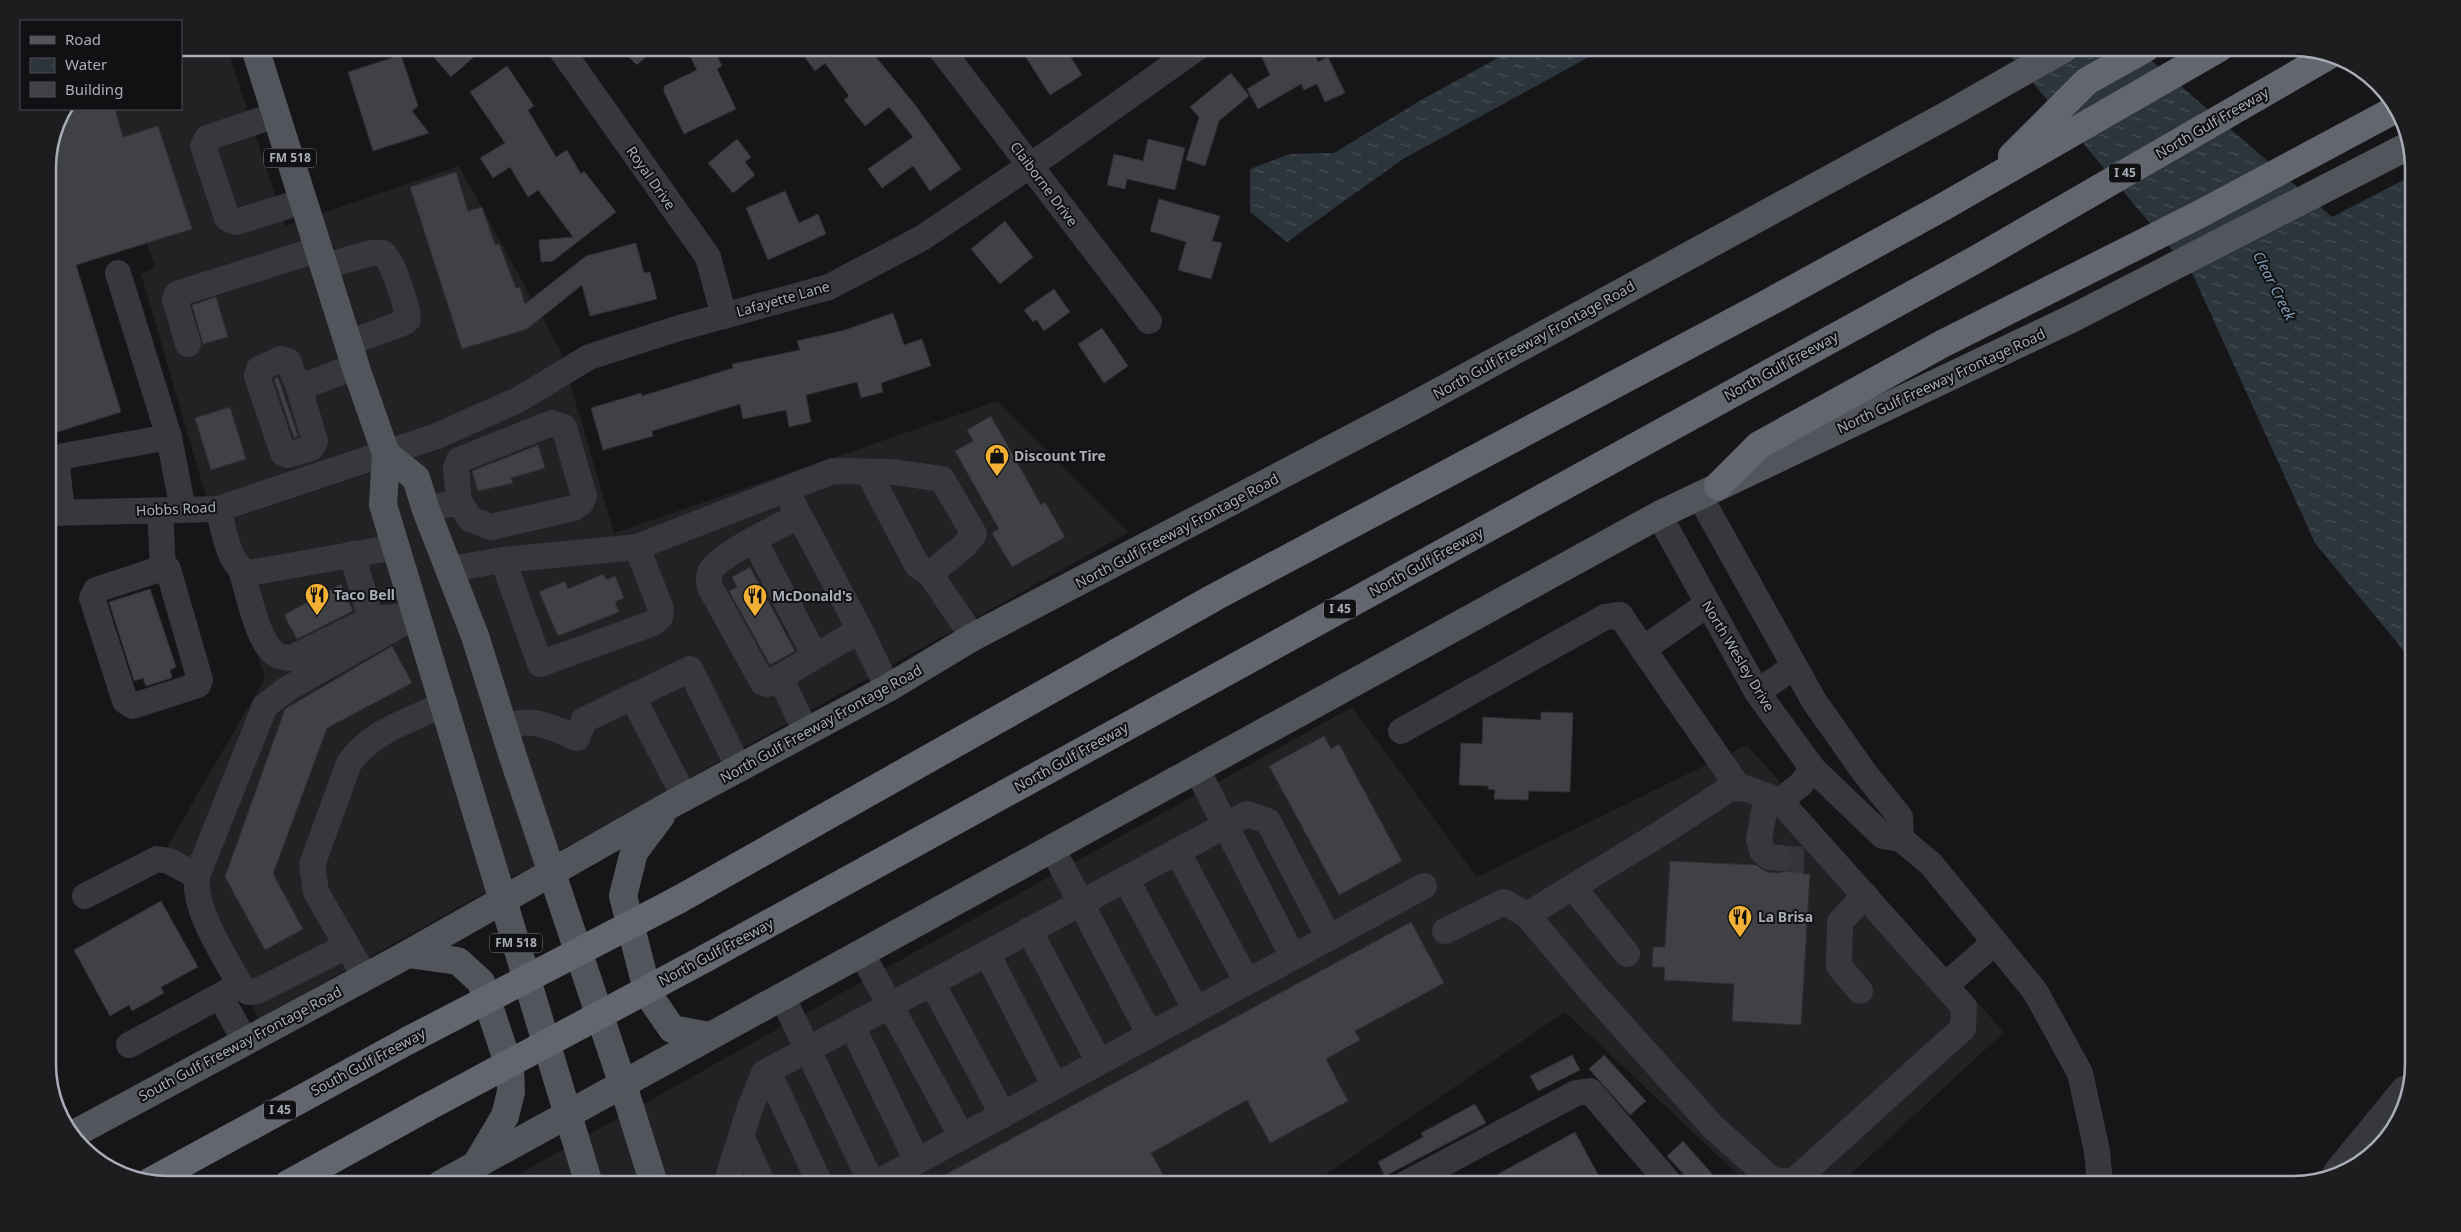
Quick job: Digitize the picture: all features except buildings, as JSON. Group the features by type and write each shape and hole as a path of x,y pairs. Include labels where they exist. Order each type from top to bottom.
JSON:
{"highway":[{"path":"1986,182 2087,81 2132,56"},
{"name":"I 45","path":"1986,182 2206,56"},
{"name":"North Gulf Freeway","path":"303,1176 545,1043 706,958 1975,260 2321,60"},
{"path":"1708,491 1759,445 1942,344 2200,214 2389,112"},
{"name":"South Gulf Freeway","path":"161,1176 409,1040 678,900 1215,597 1740,318 1986,182"}],"main road":[{"name":"FM 518","path":"258,56 352,355 386,454 383,505 445,704 587,1176"},
{"name":"North Gulf Freeway Frontage Road","path":"408,954 503,899 550,866 678,801 888,688 973,638 1411,408 1949,114 2051,56"},
{"name":"North Gulf Freeway Frontage Road","path":"709,1036 862,954 1196,768 1659,516 2073,318 2403,148"},
{"path":"386,454 416,478 426,510 450,568 475,636 504,729 624,1085 652,1176"},
{"path":"678,801 634,852 623,896 648,994 672,1029 709,1036"},
{"path":"408,954 458,961 480,982 510,1069 511,1092 505,1116 475,1166"},
{"name":"South Gulf Freeway Frontage Road","path":"79,1131 408,954"},
{"path":"456,1176 624,1085 709,1036"}],"street":[{"name":"Royal Drive","path":"566,56 708,257 724,316"},
{"name":"Claiborne Drive","path":"946,56 1149,321"},
{"name":"Lafayette Lane","path":"386,454 437,436 518,400 590,357 724,316 829,287 922,238 1186,56"},
{"path":"276,115 207,138 203,146 227,218 236,222 304,201"},
{"path":"188,344 174,299 177,294 322,258 382,252 389,260 408,319 299,388"},
{"path":"118,273 169,437 171,510 163,568"},
{"path":"282,360 288,361 299,388 315,441 311,448 288,455 283,453 257,376 259,369 282,360"},
{"path":"546,383 564,427 584,496 581,503 574,508 491,527 470,519 459,501 456,468 459,460 552,423 564,427"},
{"path":"476,419 491,446"},
{"path":"56,490 57,467 64,456 169,437"},
{"path":"301,451 310,479"},
{"name":"Hobbs Road","path":"56,513 218,509 386,454"},
{"path":"450,568 503,560 637,547 833,471 893,472 942,478 974,534 964,546 930,574"},
{"path":"868,472 917,565 930,574 973,638"},
{"path":"785,490 860,630 888,688"},
{"path":"1708,491 1794,667 1864,772 1900,817 1901,839"},
{"path":"426,510 459,501"},
{"path":"218,509 233,559 241,570 263,639 273,652 284,658 292,658 371,619 417,615"},
{"path":"799,516 726,556 711,570 708,579 763,683 768,684 860,630"},
{"name":"North Wesley Drive","path":"1659,516 1757,692 1813,769 1883,836 1901,839 1931,864 2035,991 2080,1073 2097,1150 2099,1176"},
{"path":"754,540 815,656"},
{"path":"241,570 249,573 396,547"},
{"path":"503,560 540,664 653,623 660,617 660,609 637,547"},
{"path":"352,554 371,619"},
{"path":"163,568 168,569 200,680 198,685 133,706 125,700 92,598 96,590 163,568"},
{"path":"1643,650 1708,604"},
{"path":"245,1041 230,990 199,906 195,888 197,876 265,706 287,689 417,615"},
{"path":"1401,731 1604,617 1620,615 1739,788"},
{"path":"1757,692 1794,667"},
{"path":"504,729 516,723 536,722 577,738 584,720 690,669 740,768"},
{"path":"780,677 806,732"},
{"path":"633,698 678,801"},
{"path":"365,977 316,892 312,865 349,763 358,750 370,739 445,704"},
{"path":"1196,768 1293,957"},
{"path":"1813,769 1802,784 1774,799 1759,839 1762,851 1770,857 1834,862"},
{"path":"1527,915 1729,789 1745,788 1774,799 1865,895 1964,1006 1963,1028 1800,1176"},
{"path":"728,1176 764,1073 768,1070 1247,814 1268,821 1330,938"},
{"path":"1052,848 1082,902 1150,1035"},
{"path":"1177,851 1247,982"},
{"path":"85,896 157,860 169,861 197,876"},
{"path":"1126,878 1196,1010"},
{"path":"889,1176 1424,886"},
{"path":"1573,887 1627,954"},
{"path":"1860,991 1839,966 1840,922 1865,895"},
{"path":"1445,931 1504,902 1527,915 1590,990 1712,1126 1768,1176"},
{"path":"1030,930 1099,1062"},
{"path":"1946,985 1995,942"},
{"path":"129,1044 230,990 258,991 347,946"},
{"path":"987,953 1055,1086"},
{"path":"862,954 962,1138"},
{"path":"292,974 311,1006"},
{"path":"932,982 1003,1115"},
{"path":"782,996 870,1176"},
{"path":"852,1026 918,1161"},
{"path":"768,1070 816,1176"},
{"path":"1420,1176 1576,1093 1590,1091 1663,1176"},
{"path":"2343,1163 2401,1092"},
{"path":"741,1136 759,1176"}],"shaded area":[{"path":"182,56 230,56 285,226 459,166 561,352 614,533 998,401 1129,532 259,1019 168,845 265,678 203,486 141,274 155,267 114,141 56,159 60,139 73,110 182,110"},
{"path":"1352,707 1477,877 1747,745 2004,1032 1849,1176 1739,1176 1565,1012 1324,1176 515,1176"}],"water":[{"path":"1501,56 1590,56 1403,159 1287,242 1250,212 1250,169 1290,154 1334,153 1423,99"},
{"name":"Clear Creek","path":"2011,56 2146,56 2332,217 2405,179 2405,652 2315,543 2193,275"}],"tunnel":[{"path":"1779,858 1803,860"}],"place":[{"name":"Discount Tire","path":"997,477"},
{"name":"Taco Bell","path":"317,616"},
{"name":"McDonald's","path":"755,617"},
{"name":"La Brisa","path":"1740,938"}]}
